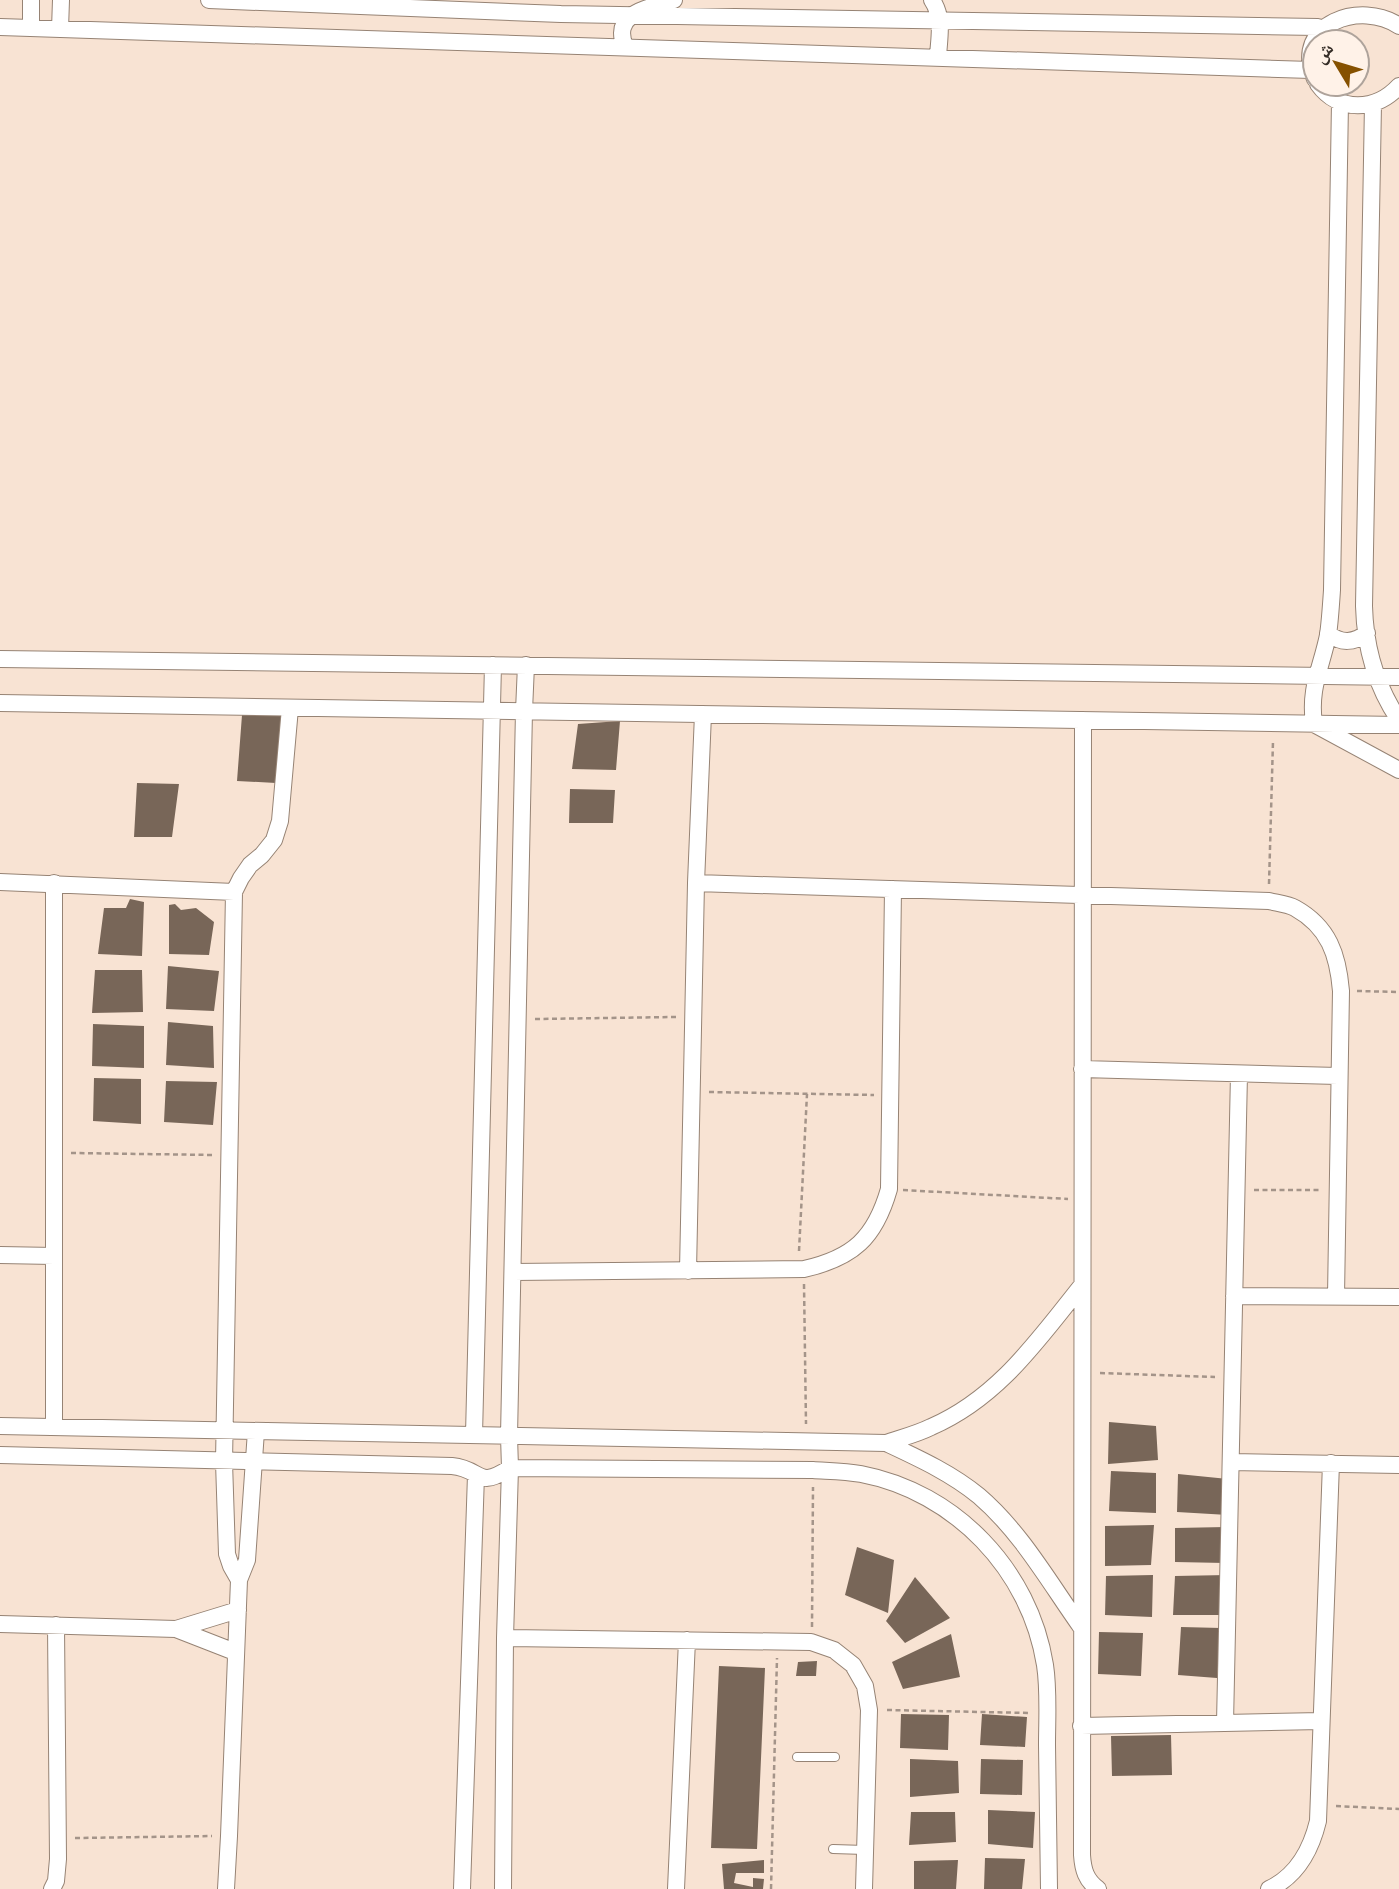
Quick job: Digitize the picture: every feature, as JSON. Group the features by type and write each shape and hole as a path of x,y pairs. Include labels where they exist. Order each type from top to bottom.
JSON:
{"street":[{"path":"31,0 31,28"},
{"path":"60,29 61,0"},
{"path":"209,0 631,15 1318,27 1332,12 1356,6 1378,9 1390,14"},
{"path":"625,47 623,26 631,15 674,0"},
{"path":"932,0 939,10 941,21 938,57"},
{"path":"0,27 938,57 1301,77"},
{"path":"1332,98 1351,106 1373,104 1384,100 1399,86"},
{"path":"1314,724 1312,700 1328,634 1332,590 1340,103"},
{"path":"1373,104 1364,606 1377,676 1399,720"},
{"path":"1328,634 1347,641 1367,633"},
{"path":"0,659 1399,677"},
{"path":"474,1435 494,665"},
{"path":"503,1889 505,1638 526,666"},
{"path":"0,703 1399,725"},
{"path":"239,1580 230,1566 227,1554 224,1462 234,892 250,865 274,839 280,821 290,708"},
{"path":"688,1271 696,883 703,714"},
{"path":"1083,720 1081,1726 1083,1866 1086,1876 1098,1889"},
{"path":"1314,724 1399,770"},
{"path":"0,881 234,892"},
{"path":"54,883 54,1427"},
{"path":"696,883 1269,901 1294,907 1315,922 1331,942 1339,966 1341,991 1336,1296"},
{"path":"513,1272 801,1270 828,1264 850,1251 869,1234 882,1213 889,1189 893,889"},
{"path":"1082,1069 1338,1076"},
{"path":"1226,1723 1239,1074"},
{"path":"0,1255 54,1256"},
{"path":"0,1426 886,1443 932,1427 975,1403 1012,1371 1082,1285"},
{"path":"1234,1296 1399,1297"},
{"path":"226,1889 239,1580 247,1560 256,1431"},
{"path":"886,1443 934,1466 978,1496 1016,1534 1081,1627"},
{"path":"0,1455 452,1466 468,1470 482,1478 492,1478 510,1468 813,1470 860,1474 905,1487 947,1509 983,1540 1012,1577 1033,1620 1045,1666 1049,1889"},
{"path":"1231,1462 1399,1465"},
{"path":"1269,1889 1293,1872 1308,1853 1316,1829 1331,1463"},
{"path":"462,1889 475,1475"},
{"path":"0,1624 176,1629 238,1610"},
{"path":"52,1889 56,1881 58,1860 56,1625"},
{"path":"176,1629 235,1652"},
{"path":"505,1638 811,1642 835,1650 853,1665 865,1686 869,1710 864,1889"},
{"path":"676,1889 687,1640"},
{"path":"1081,1726 1321,1721"}],"lane":[{"path":"797,1757 835,1757"},
{"path":"833,1849 865,1850"}],"path":[{"path":"1269,901 1273,723"},
{"path":"1341,991 1399,992"},
{"path":"518,1019 694,1017"},
{"path":"692,1092 891,1096"},
{"path":"806,1441 801,1270 807,1094"},
{"path":"54,1153 230,1156"},
{"path":"889,1189 1082,1200"},
{"path":"1237,1190 1337,1189"},
{"path":"1082,1372 1233,1377"},
{"path":"811,1642 813,1470"},
{"path":"771,1889 777,1641"},
{"path":"869,1710 1047,1713"},
{"path":"1319,1805 1399,1809"},
{"path":"58,1838 229,1836"}],"building":[{"path":"283,714 276,783 237,781 242,715"},
{"path":"620,721 616,770 572,769 578,724"},
{"path":"137,783 179,784 172,837 134,837"},
{"path":"570,789 615,790 613,823 569,823"},
{"path":"130,899 144,902 142,956 98,954 104,908 126,908"},
{"path":"175,904 181,910 196,908 214,922 209,955 169,954 169,905"},
{"path":"168,966 219,971 214,1011 166,1009"},
{"path":"95,970 142,970 143,1012 92,1013"},
{"path":"168,1022 213,1026 214,1068 166,1065"},
{"path":"93,1024 144,1026 144,1068 92,1066"},
{"path":"94,1078 141,1079 141,1124 93,1121"},
{"path":"166,1081 217,1082 213,1125 164,1122"},
{"path":"1109,1422 1156,1426 1158,1460 1108,1464"},
{"path":"1111,1471 1156,1473 1156,1513 1109,1511"},
{"path":"1178,1474 1228,1479 1228,1515 1177,1512"},
{"path":"1154,1525 1151,1565 1105,1566 1105,1526"},
{"path":"1226,1527 1225,1563 1175,1562 1175,1528"},
{"path":"857,1547 894,1560 888,1613 845,1595"},
{"path":"1153,1575 1152,1617 1105,1615 1106,1576"},
{"path":"1227,1575 1226,1615 1173,1615 1175,1576"},
{"path":"915,1577 950,1618 905,1643 886,1621"},
{"path":"1181,1627 1221,1628 1217,1678 1178,1675"},
{"path":"1099,1632 1143,1633 1141,1676 1098,1674"},
{"path":"951,1634 960,1677 903,1689 892,1662"},
{"path":"817,1661 816,1676 796,1676 798,1662"},
{"path":"719,1666 765,1668 757,1849 711,1848"},
{"path":"901,1714 949,1715 948,1750 900,1748"},
{"path":"982,1714 1027,1717 1025,1747 980,1745"},
{"path":"1171,1735 1172,1775 1112,1776 1111,1736"},
{"path":"910,1759 958,1761 959,1793 910,1797"},
{"path":"981,1759 1023,1760 1022,1795 980,1794"},
{"path":"988,1810 1035,1812 1033,1848 988,1844"},
{"path":"911,1812 955,1812 956,1842 909,1845"},
{"path":"985,1858 1025,1859 1022,1889 984,1889"},
{"path":"764,1860 764,1873 736,1873 734,1883 753,1887 753,1878 764,1879 763,1889 724,1889 722,1864"},
{"path":"958,1860 956,1889 914,1889 914,1861"}]}
